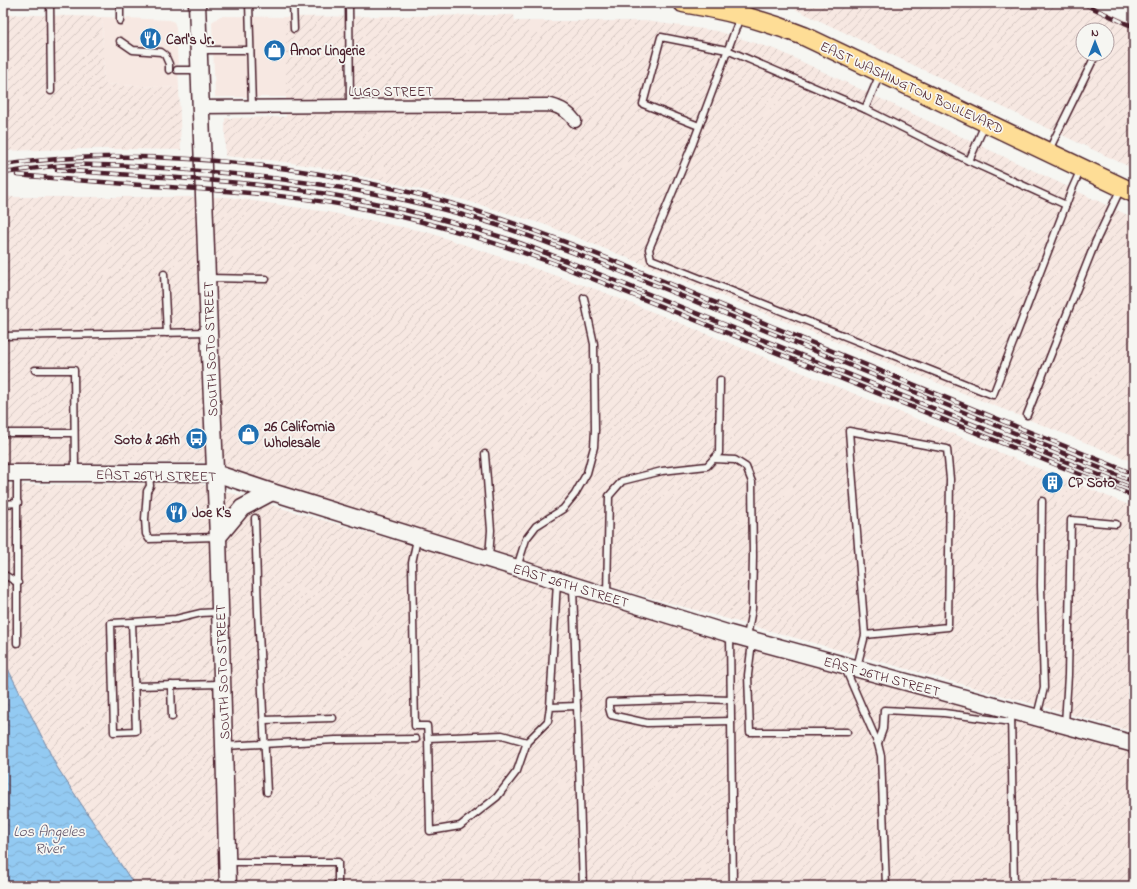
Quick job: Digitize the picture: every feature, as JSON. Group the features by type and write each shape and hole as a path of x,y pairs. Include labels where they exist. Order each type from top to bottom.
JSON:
{"main road":[{"name":"EAST WASHINGTON BOULEVARD","path":"683,3 702,4 741,14 804,36 1128,189"}],"street":[{"name":"SOUTH SOTO STREET","path":"197,3 218,537 228,886"},
{"name":"LUGO STREET","path":"201,107 551,105 566,110 575,121"},
{"name":"EAST 26TH STREET","path":"10,473 215,473 730,634 850,667 1011,717 1036,718 1134,744"},
{"path":"218,537 242,508 272,492"}],"lane":[{"path":"50,3 51,91"},
{"path":"120,3 120,21"},
{"path":"249,3 252,106"},
{"path":"294,3 294,29"},
{"path":"349,3 350,106"},
{"path":"741,14 693,143 649,249 651,258 993,395 1066,205 1082,168"},
{"path":"699,126 643,104 661,37 727,50 866,109 969,161 1066,205"},
{"path":"120,41 133,50 161,52 165,55 170,70"},
{"path":"198,50 250,50"},
{"path":"1048,152 1092,62"},
{"path":"177,70 199,70"},
{"path":"866,109 881,73"},
{"path":"969,161 986,122"},
{"path":"1027,415 1095,243 1128,189"},
{"path":"164,274 167,333"},
{"path":"207,278 266,279"},
{"path":"516,568 526,539 536,526 563,509 575,494 587,473 594,447 596,430 594,344 584,298"},
{"path":"3,336 209,332"},
{"path":"35,370 74,370 75,473"},
{"path":"607,596 610,496 622,481 662,472 707,466 714,459 719,452 720,380"},
{"path":"865,635 948,627 950,479 947,449 849,431 865,635 850,667 878,743 881,756 886,886"},
{"path":"3,432 74,433"},
{"path":"485,454 490,530 488,559"},
{"path":"714,459 735,460 746,467 752,482 752,609 748,675 750,732 847,732"},
{"path":"10,473 18,503 17,643"},
{"path":"149,473 150,486 148,491 145,519 146,534 149,539 218,537"},
{"path":"1036,718 1044,688 1041,586 1042,500"},
{"path":"3,504 18,503"},
{"path":"255,518 267,792"},
{"path":"1064,725 1068,675 1071,520 1116,524"},
{"path":"417,537 412,563 415,726 427,726 430,831 460,826 497,796 517,771 527,742 548,721 557,580"},
{"path":"3,574 18,583"},
{"path":"572,585 583,886"},
{"path":"132,622 136,731 114,732 111,623 176,619 201,613 220,612"},
{"path":"730,634 733,886"},
{"path":"135,686 223,684"},
{"path":"171,685 172,717"},
{"path":"730,700 699,698 610,702 609,708 611,715 647,723 731,721"},
{"path":"550,707 577,706"},
{"path":"878,743 883,729 884,710 944,713 975,717 1011,717 1014,886"},
{"path":"264,720 333,718"},
{"path":"428,738 502,735 527,742"},
{"path":"224,746 336,740 416,739"},
{"path":"227,862 338,862 338,886"}],"shaded area":[{"path":"782,3 1088,3 1134,24 1134,169"},
{"path":"3,14 102,17 104,84 179,88 181,150 77,149 3,151"},
{"path":"514,15 515,21 645,21 717,31 777,50 1134,218 1134,462 546,225 464,200 389,182 313,166 225,156 225,118 286,117 286,17"},
{"path":"220,16 286,17 286,97 215,97 212,22"},
{"path":"102,17 170,20 174,22 176,27 179,88 104,84"},
{"path":"3,197 227,197 328,212 427,232 601,291 1134,507 1134,732 558,572 205,462 3,464"},
{"path":"198,483 291,511 1134,749 1134,886 3,886 3,485"}],"water":[{"name":"Los Angeles River","path":"3,659 57,767 135,886 3,886"}],"railway":[{"path":"1082,3 1134,26"},
{"path":"3,165 74,158 182,158 288,169 340,177 417,194 492,216 597,254 906,382 1134,474"},
{"path":"3,173 68,165 117,165 235,174 306,182 376,194 446,210 508,229 574,253 695,301 1134,482"},
{"path":"57,170 214,181 308,191 385,205 486,232 520,243 579,266 1134,489"},
{"path":"17,175 230,191 300,198 347,205 393,215 485,240 553,263 1134,496"}],"place":[{"name":"Carl's Jr.","path":"151,39"},
{"name":"Amor Lingerie","path":"274,50"},
{"name":"26 California Wholesale","path":"248,434"},
{"name":"Soto & 26th","path":"196,439"},
{"name":"CP Soto","path":"1052,482"},
{"name":"Joe K's","path":"177,512"}]}
